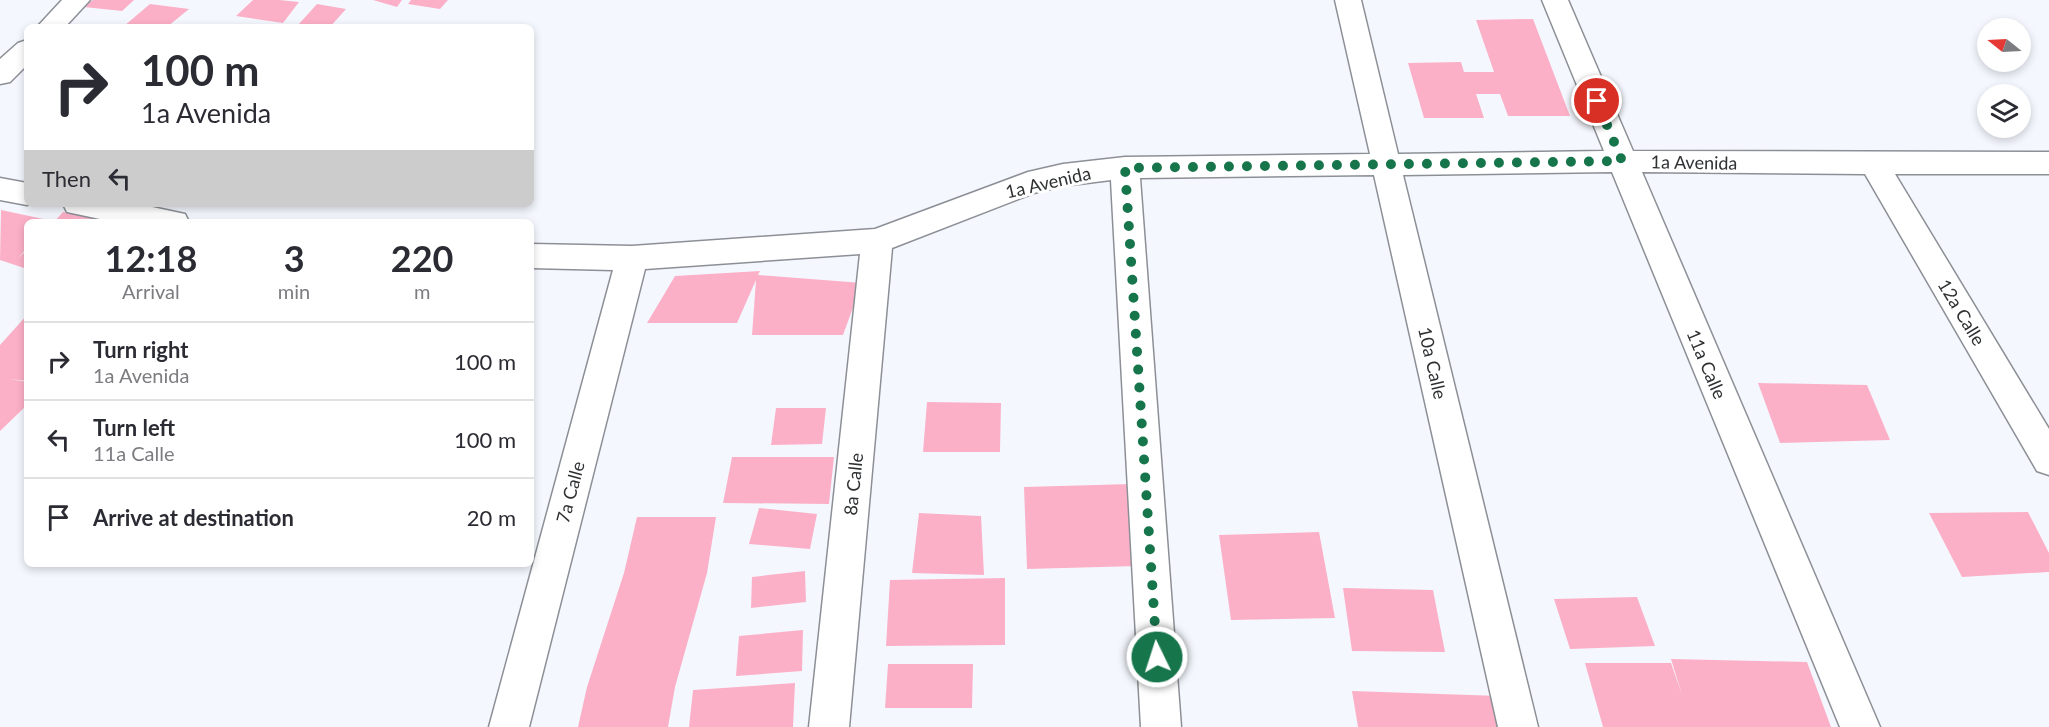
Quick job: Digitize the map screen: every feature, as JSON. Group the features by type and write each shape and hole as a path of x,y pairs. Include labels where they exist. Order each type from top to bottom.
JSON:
{"street":[{"path":"53,24 77,0"},
{"name":"10a Calle","path":"1347,0 1518,727"},
{"name":"11a Calle","path":"1555,0 1860,727"},
{"path":"0,75 24,52"},
{"name":"1a Avenida","path":"534,256 632,258 877,241 1028,183 1063,175 1125,168 1622,161 1874,165 2049,163"},
{"name":"12a Calle","path":"1874,165 2049,460"},
{"path":"1125,168 1161,727"},
{"path":"0,189 24,193"},
{"path":"94,207 158,219"},
{"name":"8a Calle","path":"829,727 877,241"},
{"name":"7a Calle","path":"508,727 632,258"}],"building":[{"path":"93,0 134,0 122,11 84,7"},
{"path":"253,0 299,2 283,23 236,16"},
{"path":"373,0 402,0 397,7"},
{"path":"411,0 448,0 440,9 408,4"},
{"path":"150,4 189,9 171,24 126,24"},
{"path":"317,4 346,9 333,24 299,24"},
{"path":"1533,19 1570,116 1508,116 1500,94 1476,94 1484,118 1424,118 1408,63 1461,62 1464,72 1494,72 1476,20"},
{"path":"1,210 44,219 24,219 24,251 18,258 24,253 24,268 0,260"},
{"path":"63,212 96,219 57,219"},
{"path":"760,271 758,275 862,283 843,335 752,335 756,280 737,323 647,323 675,276"},
{"path":"24,318 24,381 10,379 24,381 24,408 0,431 0,345"},
{"path":"1758,383 1867,385 1890,440 1780,443"},
{"path":"927,402 1001,403 1000,452 923,452"},
{"path":"776,408 826,408 822,444 771,445"},
{"path":"732,457 834,457 829,504 723,503"},
{"path":"1131,484 1138,566 1027,569 1024,487"},
{"path":"759,508 817,514 810,549 749,544"},
{"path":"2028,512 2049,553 2049,572 1962,577 1929,513"},
{"path":"919,513 981,516 984,575 912,573"},
{"path":"637,517 716,517 707,573 675,687 668,727 578,727 587,687 624,573"},
{"path":"1319,532 1335,618 1231,620 1219,535"},
{"path":"805,571 806,602 751,608 752,577"},
{"path":"1005,578 1005,645 886,646 890,580"},
{"path":"1343,588 1433,590 1445,652 1352,651"},
{"path":"1637,597 1655,646 1570,649 1554,599"},
{"path":"803,630 802,671 736,676 739,636"},
{"path":"1671,659 1807,662 1831,727 1603,727 1585,663 1671,663 1682,695"},
{"path":"888,664 973,664 972,708 885,708"},
{"path":"795,683 793,727 689,727 693,690"},
{"path":"1352,691 1500,696 1506,727 1358,727"}],"route":[{"path":"1157,657 1125,168 1622,161 1597,101"}]}
